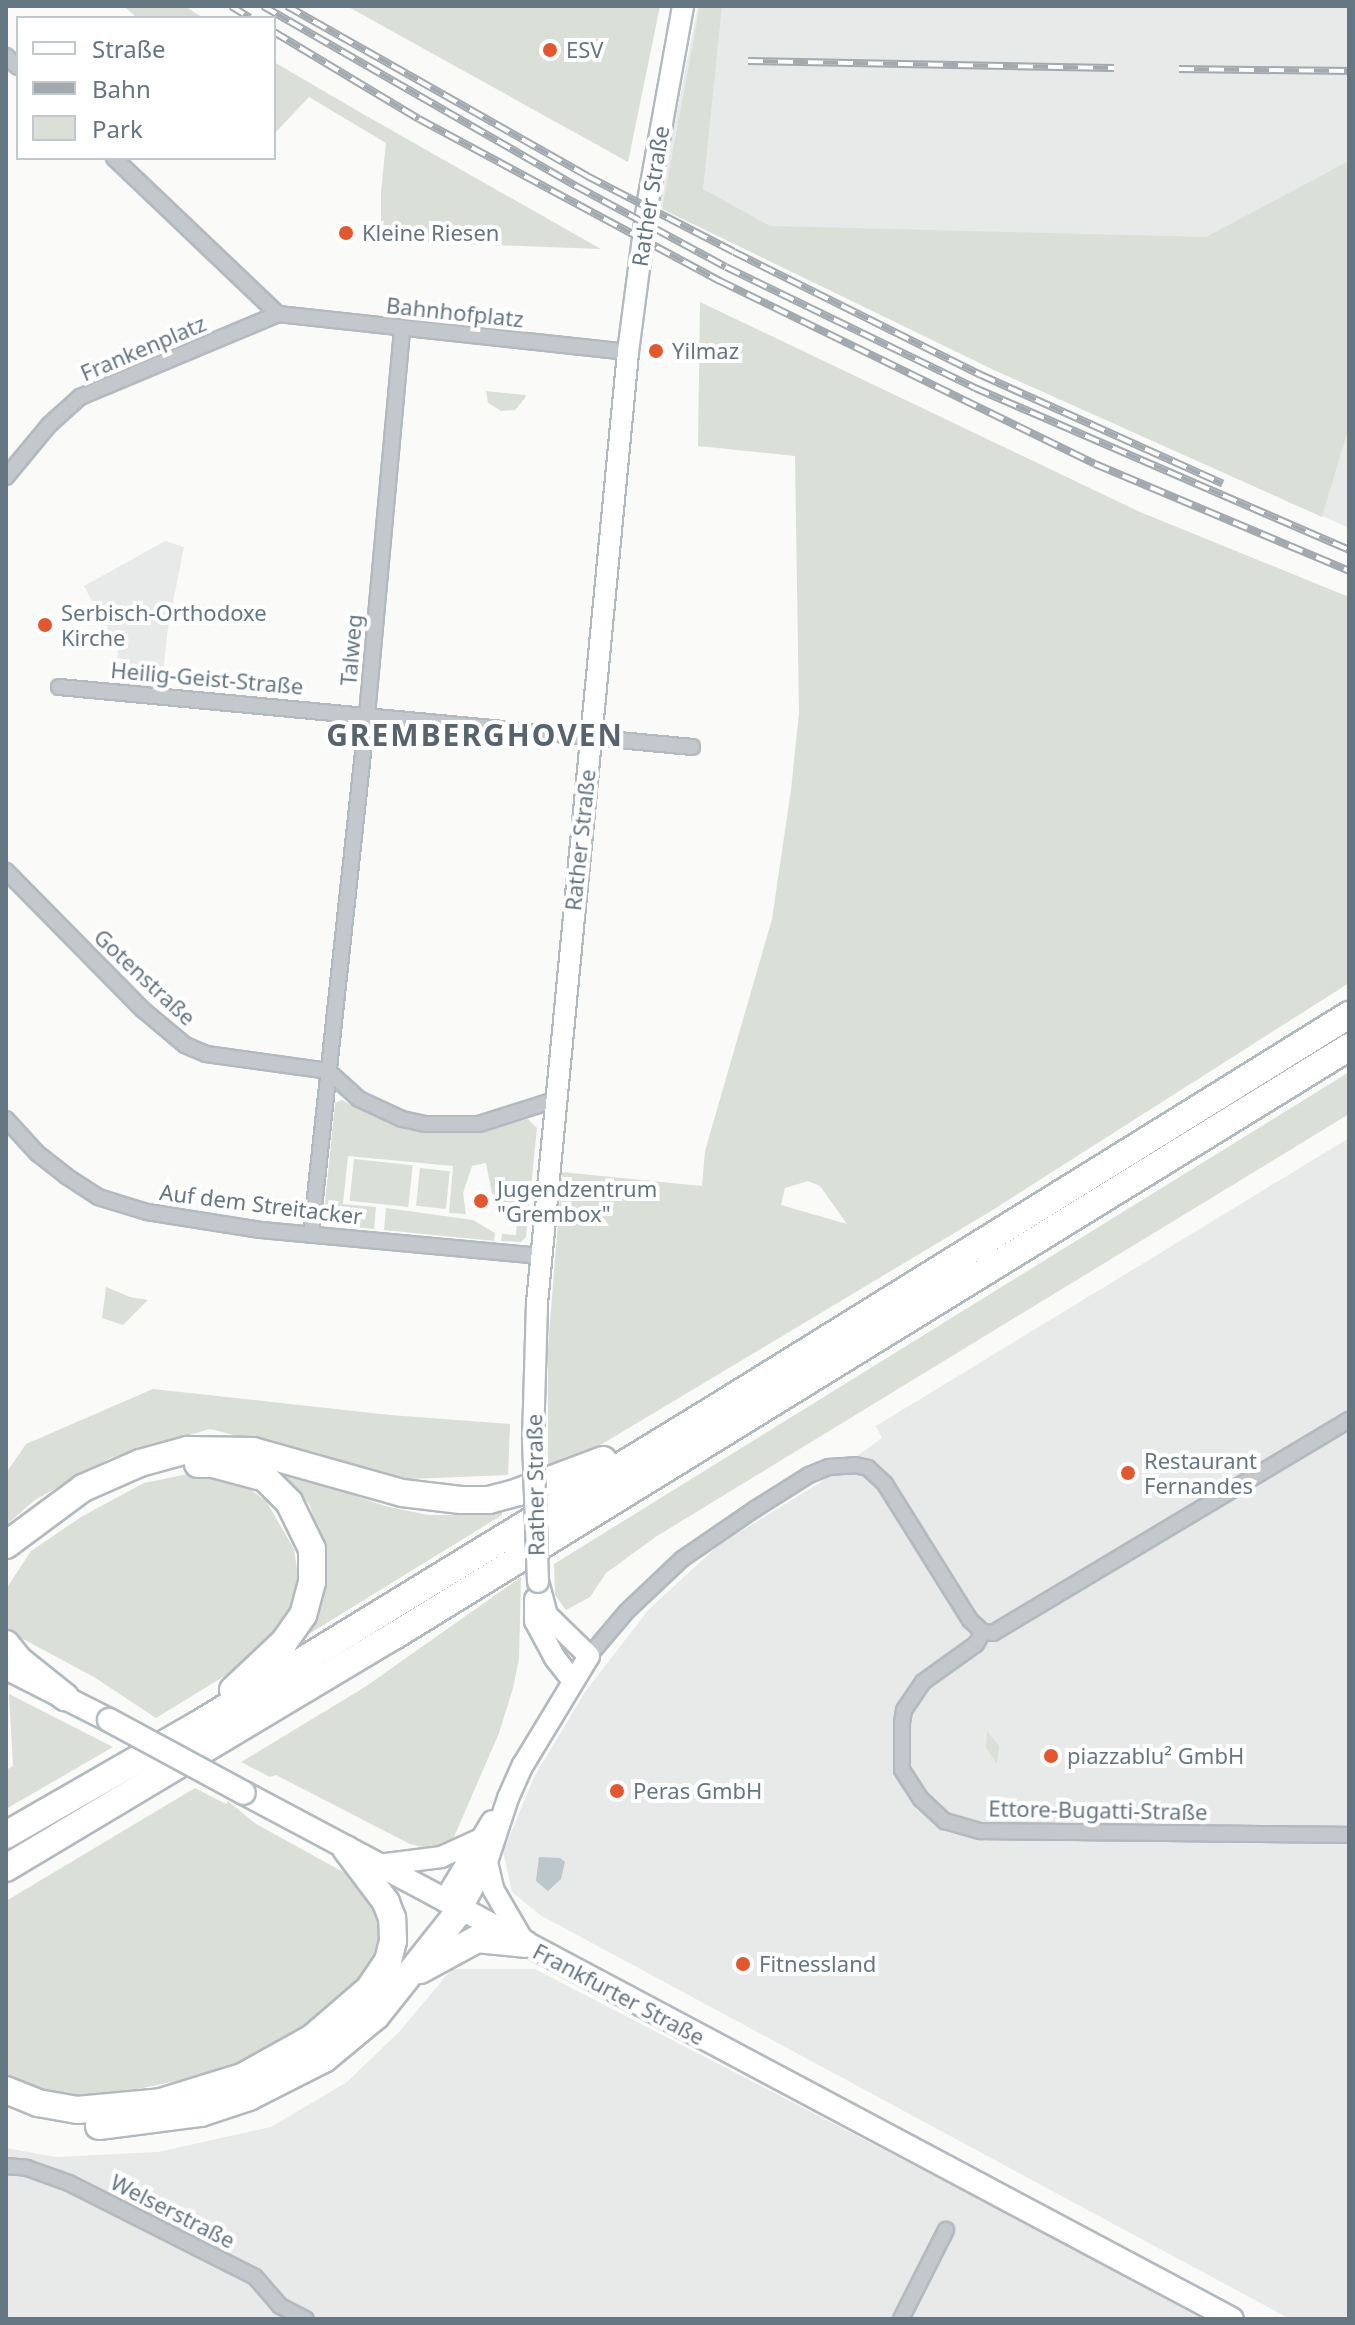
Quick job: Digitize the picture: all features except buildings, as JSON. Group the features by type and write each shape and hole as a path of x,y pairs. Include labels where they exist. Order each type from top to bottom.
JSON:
{"highway":[{"path":"6,1835 199,1724 1349,1015"},
{"path":"6,1868 105,1812 1036,1243 1349,1047"},
{"path":"6,1545 83,1488 140,1463 187,1450 253,1451 402,1493 489,1500 553,1481 711,1411"},
{"path":"6,1564 31,1538 65,1513 101,1491 144,1474 213,1464 265,1478 289,1502 312,1549 312,1582 303,1615 284,1642 199,1724"},
{"path":"6,1644 20,1661 65,1697"},
{"path":"6,1886 105,1812"},
{"path":"346,1849 381,1895 392,1918 392,1979"},
{"path":"6,2107 55,2122 99,2126 201,2113 249,2097 324,2059 376,2016 392,1979 453,1905"},
{"path":"6,2090 38,2103 77,2110 161,2102 202,2092 242,2077 312,2038 392,1979 477,1939 525,1944"}],"main road":[{"name":"Frankfurter Straße","path":"6,1668 1232,2319"}],"street":[{"name":"Rather Straße","path":"538,1606 533,1439 541,1256 628,352 648,201 683,6"},
{"path":"116,160 278,314"},
{"name":"Bahnhofplatz","path":"278,314 628,352"},
{"name":"Frankenplatz","path":"6,477 49,425 80,397 278,314"},
{"name":"Talweg","path":"311,1235 367,715 402,328"},
{"name":"Heilig-Geist-Straße","path":"59,687 692,747"},
{"name":"Gotenstraße","path":"6,871 142,1009 185,1045 206,1054 328,1071"},
{"path":"328,1071 359,1099 402,1119 425,1124 479,1124 558,1099"},
{"name":"Auf dem Streitacker","path":"6,1120 37,1153 98,1197 193,1222 541,1256"},
{"name":"Ettore-Bugatti-Straße","path":"1349,1420 1011,1624 993,1633 983,1632 976,1644 923,1682 904,1710 902,1722 902,1770 921,1799 945,1821 981,1831 1349,1835"},
{"path":"453,1905 481,1839 508,1798 572,1680 589,1656 626,1612 682,1559 809,1475 829,1467 855,1465 868,1468 885,1484 970,1620 983,1632"},
{"path":"538,1606 558,1629 589,1656"},
{"path":"538,1606 544,1639 572,1680"},
{"path":"453,1905 487,1862 508,1798"},
{"path":"378,1865 441,1857 481,1839"},
{"path":"487,1862 493,1889 525,1944"},
{"name":"Welserstraße","path":"6,2166 27,2168 69,2183 112,2204 255,2277 280,2306 306,2319"},
{"path":"901,2319 946,2230"}],"shaded area":[{"path":"698,6 1349,6 1349,528 994,370 687,205 658,207"},
{"path":"165,541 184,547 168,627 161,690 115,685 118,651 84,586"},
{"path":"1349,1138 1349,2319 1290,2319 540,1915 512,1892 503,1852 534,1777 585,1692 649,1609 720,1544 818,1484 882,1438 876,1426"},
{"path":"539,1857 560,1858 565,1862 561,1879 548,1891 536,1881"},
{"path":"452,1969 535,1969 1037,2229 1202,2319 6,2319 6,2148 56,2157 158,2152 271,2127 347,2082 399,2032"}],"green space":[{"path":"124,6 185,6 200,16 135,16"},
{"path":"347,6 660,6 628,162 354,10"},
{"path":"700,6 722,6 703,189 770,226 1206,237 1349,161 1349,426 1322,517 994,370 662,209"},
{"path":"276,63 601,249 381,241 381,192 386,143 309,97 276,132"},
{"path":"700,302 1140,512 1349,597 1349,983 991,1211 602,1444 548,1467 548,1347 562,1172 702,1186 705,1151 772,919 791,790 799,713 795,456 698,446","holes":["808,1181 820,1186 847,1224 781,1205 785,1188"]},
{"path":"486,391 526,395 515,410 501,411 488,403"},
{"path":"1349,1072 1349,1114 657,1536 606,1573 590,1597 566,1610 555,1595 554,1564"},
{"path":"342,1100 396,1127 429,1133 471,1133 528,1119 537,1128 526,1237 521,1242 501,1241 502,1234 516,1235 518,1202 494,1204 486,1163 472,1166 463,1193 466,1214 449,1213 453,1166 348,1156 343,1204 376,1207 374,1229 336,1225 324,1214 335,1103"},
{"path":"354,1159 413,1165 408,1207 350,1201"},
{"path":"420,1168 450,1171 446,1209 416,1206"},
{"path":"386,1208 473,1220 495,1233 494,1241 384,1230"},
{"path":"106,1287 130,1297 148,1300 123,1325 102,1318"},
{"path":"153,1389 390,1415 510,1424 508,1475 410,1479 210,1429 110,1458 35,1500 6,1525 6,1473 26,1444"},
{"path":"253,1461 385,1506 428,1515 462,1515 502,1507 502,1515 299,1640 316,1619 324,1587 325,1548 309,1504 285,1481"},
{"path":"198,1472 233,1477 266,1501 294,1549 299,1583 289,1616 275,1637 249,1661 156,1718 94,1677 8,1631 6,1589 31,1551 81,1517 144,1483"},
{"path":"521,1577 519,1659 513,1688 499,1733 454,1837 431,1849 410,1844 276,1775 270,1777 241,1762 365,1687"},
{"path":"9,1694 113,1747 6,1809 6,1770 13,1766"},
{"path":"987,1731 999,1746 997,1764 986,1748"},
{"path":"195,1788 226,1804 228,1801 256,1824 354,1878 383,1918 379,1960 323,2018 231,2070 93,2098 51,2095 6,2078 6,1901"}],"railway":[{"path":"231,6 247,16"},
{"path":"263,6 576,186 726,267 975,388 1349,550"},
{"path":"287,6 587,176 734,252 981,375 1223,484"},
{"path":"276,33 419,119 720,281 1095,464 1349,571"},
{"path":"748,61 1114,68"},
{"path":"1179,69 1349,71"}],"place":[{"name":"ESV","path":"550,50"},
{"name":"Kleine Riesen","path":"346,233"},
{"name":"Yilmaz","path":"656,351"},
{"name":"Serbisch-Orthodoxe Kirche","path":"45,625"},
{"name":"Jugendzentrum \"Grembox\"","path":"481,1201"},
{"name":"Restaurant Fernandes","path":"1128,1473"},
{"name":"piazzablu² GmbH","path":"1051,1756"},
{"name":"Peras GmbH","path":"617,1791"},
{"name":"Fitnessland","path":"743,1964"}],"district":[{"name":"GREMBERGHOVEN","path":"475,735"}]}
